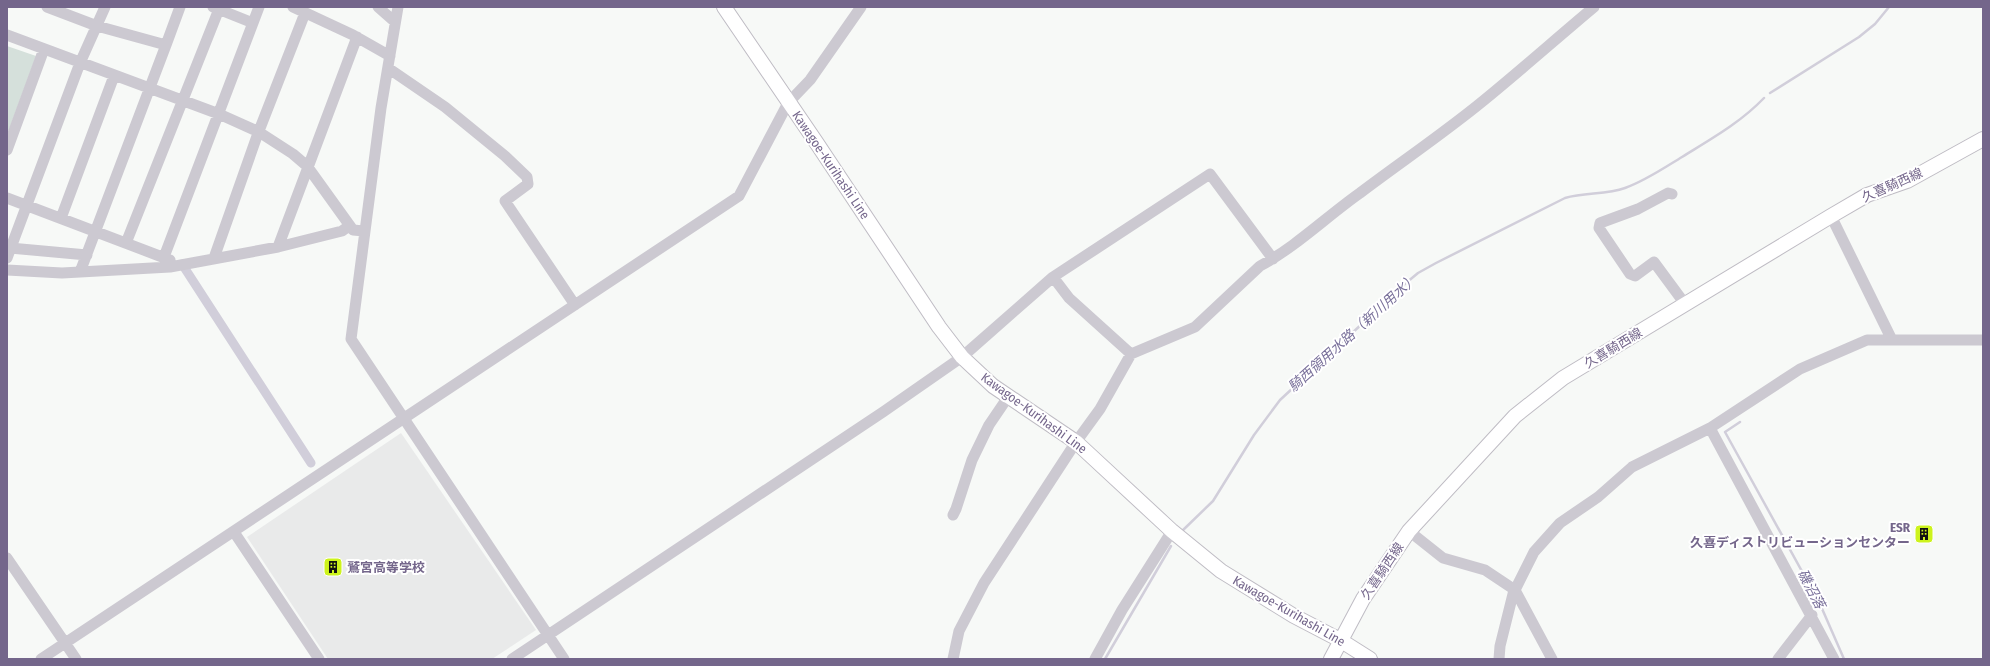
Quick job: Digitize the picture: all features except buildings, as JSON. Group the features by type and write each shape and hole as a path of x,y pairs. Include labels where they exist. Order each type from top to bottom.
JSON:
{"main road":[{"name":"Kawagoe-Kurihashi Line","path":"724,7 939,327 962,357 1008,397 1076,442 1201,556 1243,586 1294,616 1340,640 1370,659"},
{"name":"久喜騎西線","path":"1331,659 1363,599 1409,532 1515,416 1563,378 1831,216 1868,195 1907,181 1983,140"}],"street":[{"path":"47,7 97,26 166,45"},
{"path":"87,255 9,253 25,205 80,63 106,7"},
{"path":"80,272 180,7"},
{"path":"164,257 259,7"},
{"path":"293,7 357,37 390,56"},
{"path":"378,7 395,22"},
{"path":"398,7 364,231 351,339 564,659"},
{"path":"41,659 66,644 404,420 739,196 788,103 810,80 861,7"},
{"path":"953,659 959,631 984,583 1076,442 1100,409 1131,354 1195,327 1260,266 1273,259 1483,101 1594,7"},
{"path":"126,243 216,8 253,23"},
{"path":"214,258 259,132 305,13"},
{"path":"7,35 148,89 219,114 259,132 293,154 307,166 333,200 349,226 353,230 364,231"},
{"path":"278,247 307,166 357,37"},
{"path":"7,150 44,49"},
{"path":"388,68 444,107 505,156 527,177 528,184 505,201 575,306"},
{"path":"61,218 114,76"},
{"path":"512,659 877,417 962,357 1053,277 1210,174 1273,259"},
{"path":"1672,194 1668,193 1638,210 1600,223 1599,228 1630,274 1635,276 1654,262 1685,304"},
{"path":"7,198 182,264"},
{"path":"1831,216 1892,340"},
{"path":"7,270 62,273 170,267 278,247 342,231 349,226"},
{"path":"1053,277 1069,298 1131,354"},
{"path":"1499,659 1500,646 1514,590 1534,552 1560,523 1598,497 1632,467 1710,428 1800,369 1867,340 1983,340"},
{"path":"952,515 956,509 972,460 989,425 1008,397"},
{"path":"1710,428 1812,615 1834,659"},
{"path":"1095,659 1122,610 1172,531"},
{"path":"234,532 319,659"},
{"path":"1409,532 1443,558 1485,570 1514,590 1552,659"},
{"path":"7,558 76,659"},
{"path":"1778,659 1812,615"}],"shaded area":[{"path":"7,46 36,56 7,135"},
{"path":"401,433 536,630 492,659 328,659 247,537"}],"waterway":[{"name":"騎西領用水路（新川用水）","path":"1770,93 1859,37 1875,24 1889,7"},
{"name":"騎西領用水路（新川用水）","path":"1181,532 1213,501 1254,435 1280,400 1418,273 1565,198 1618,190 1640,182 1725,130 1755,107 1764,98"},
{"path":"182,264 311,463"},
{"name":"磯沼落","path":"1740,422 1725,432 1820,604 1844,659"},
{"name":"騎西領用水路（新川用水）","path":"1105,659 1171,546"}],"place":[{"name":"ESR 久喜ディストリビューションセンター","path":"1924,534"},
{"name":"鷲宮高等学校","path":"333,567"}]}
